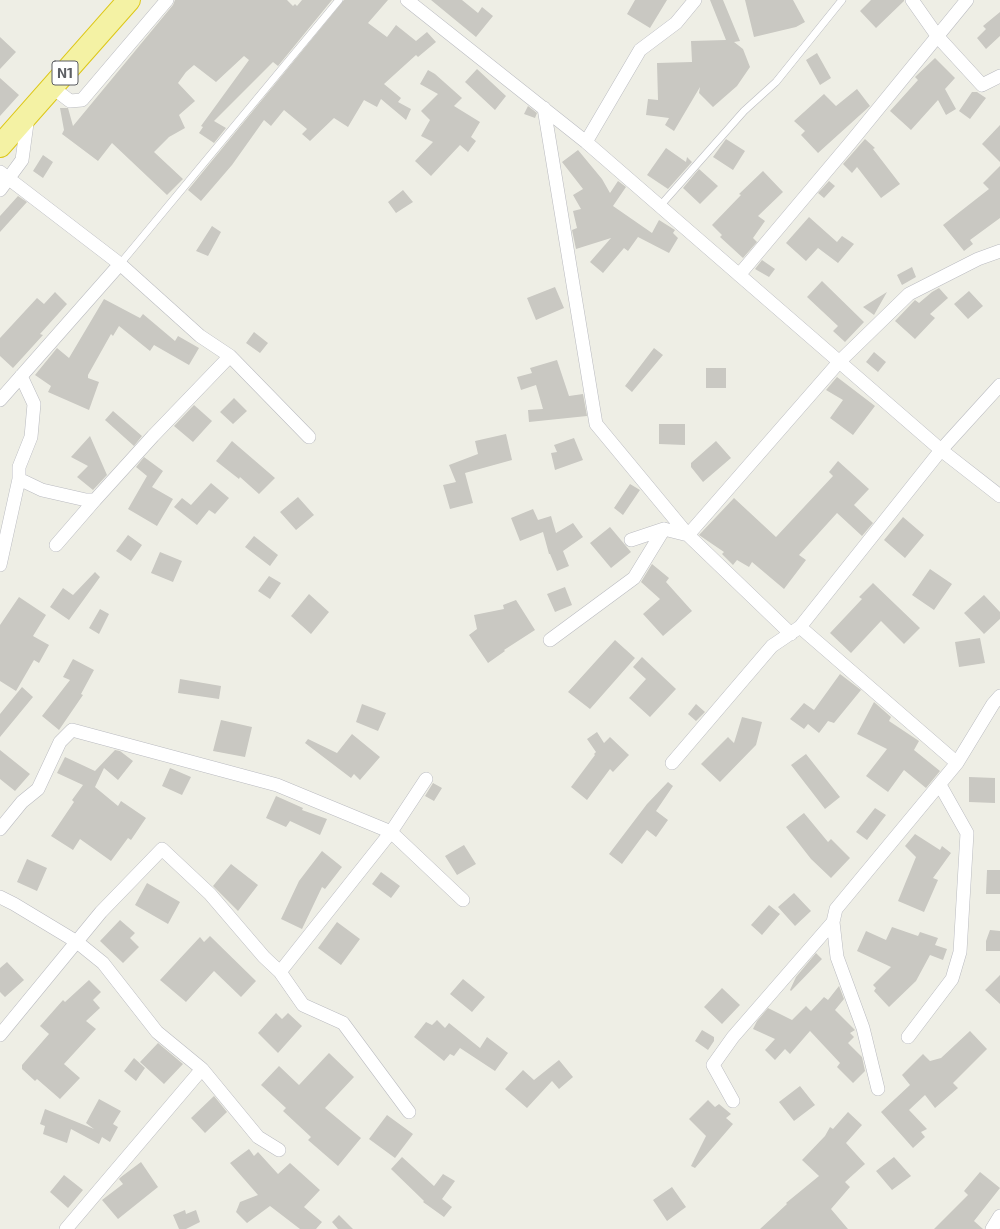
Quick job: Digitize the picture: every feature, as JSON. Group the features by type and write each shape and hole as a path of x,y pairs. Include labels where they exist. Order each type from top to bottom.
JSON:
{"highway":[{"name":"N1","path":"0,146 53,88 129,0"}],"street":[{"path":"53,88 70,101 82,100 167,0"},
{"path":"407,0 586,142 941,450 1000,496"},
{"path":"586,142 640,50 676,23 696,0"},
{"path":"912,0 938,37 982,85 1000,76"},
{"path":"739,275 938,37 967,0"},
{"path":"544,108 596,424 688,535 796,630 957,763"},
{"path":"0,190 5,176 22,160 28,116"},
{"path":"5,176 120,264 200,336 230,356 309,437"},
{"path":"688,535 839,362 909,294 978,259 1000,251"},
{"path":"0,400 120,264"},
{"path":"56,545 153,436 230,356"},
{"path":"0,564 19,479 19,467 31,437 34,404 21,376"},
{"path":"672,763 772,646 796,630 941,450 1000,385"},
{"path":"19,479 42,490 86,500 95,500"},
{"path":"630,540 664,529 688,535"},
{"path":"550,640 634,578 664,529"},
{"path":"878,1089 863,1028 837,958 833,922 836,909 957,763 993,704 1000,696"},
{"path":"0,829 22,802 38,789 60,742 72,730 277,784 391,832 463,900"},
{"path":"280,972 391,832 426,779"},
{"path":"908,1037 952,979 960,952 967,833 940,784"},
{"path":"0,1035 101,912 162,849 210,894 264,957 280,972 303,1005 343,1023 409,1112"},
{"path":"0,897 76,942 103,963 157,1032 202,1069 258,1137 279,1150"},
{"path":"733,1102 713,1065 733,1037 833,922"},
{"path":"66,1229 202,1069"},
{"path":"992,1229 1000,1216"}],"lane":[{"path":"120,264 339,0"},
{"path":"660,206 744,111 776,82 842,0"}],"building":[{"path":"175,0 287,0 293,6 295,4 297,6 302,0 332,0 278,66 273,62 214,121 226,128 214,143 199,133 203,127 201,126 249,60 244,56 216,82 194,65 186,72 178,83 195,101 179,115 185,128 169,137 154,152 183,179 167,195 112,143 98,161 62,134 64,130 60,108 68,108 73,126 173,5"},
{"path":"344,0 388,0 368,23 387,37 396,25 416,41 427,32 436,42 418,57 416,55 384,84 401,98 398,102 411,109 406,120 381,99 377,107 364,100 348,127 334,118 310,141 302,134 307,129 284,110 271,126 264,120 232,165 201,201 188,190"},
{"path":"431,0 462,0 478,13 482,7 493,16 476,37"},
{"path":"635,0 667,0 650,28 627,14"},
{"path":"710,0 723,0 740,41 734,42 743,49 750,67 737,86 713,107 699,93 700,87 674,131 665,125 669,118 646,115 648,99 658,100 657,63 692,62 691,41 726,40"},
{"path":"745,0 793,0 805,22 796,27 754,37"},
{"path":"871,0 904,1 876,28 860,11"},
{"path":"1000,12 1000,36 986,49 977,38 986,29 983,26"},
{"path":"0,37 16,52 0,69"},
{"path":"817,53 831,78 820,85 806,60"},
{"path":"935,58 955,78 945,89 956,109 946,115 938,100 911,130 890,111 918,80 915,77"},
{"path":"477,69 506,96 495,110 465,82"},
{"path":"428,70 435,74 462,98 454,106 480,122 471,137 476,141 468,152 460,145 431,176 415,161 433,142 421,136 430,120 421,111 438,94 420,84"},
{"path":"0,78 19,95 0,116"},
{"path":"857,89 870,106 818,153 801,135 805,131 794,121 824,94 836,106"},
{"path":"972,92 977,92 986,98 970,119 959,111"},
{"path":"528,106 537,113 535,118 524,114"},
{"path":"1000,125 1000,162 982,144"},
{"path":"726,139 745,151 733,170 713,157"},
{"path":"865,139 875,148 873,149 900,184 881,198 857,167 852,173 843,164"},
{"path":"666,148 686,162 687,157 692,162 668,189 647,175"},
{"path":"578,150 602,179 610,193 618,181 626,187 613,206 652,233 659,220 675,230 673,233 678,238 669,253 638,237 628,251 624,248 603,273 590,262 611,238 576,249 572,230 577,228 573,211 581,209 573,195 583,189 562,162"},
{"path":"43,155 53,162 43,178 33,171"},
{"path":"1000,166 1000,218 970,240 973,244 964,251 943,225 989,189 983,183"},
{"path":"699,169 718,186 700,204 683,188"},
{"path":"763,171 783,192 758,216 765,221 753,238 757,242 743,258 720,237 722,235 712,225 741,195 739,194"},
{"path":"829,181 835,186 824,198 818,193"},
{"path":"403,190 413,202 396,213 388,202"},
{"path":"18,196 27,202 0,232 0,216"},
{"path":"809,217 837,242 842,236 854,244 838,263 818,248 806,261 786,243"},
{"path":"212,226 221,232 208,256 196,251"},
{"path":"762,260 775,269 769,277 755,269"},
{"path":"912,267 916,277 902,285 897,275"},
{"path":"822,281 864,322 845,342 833,331 838,326 807,297"},
{"path":"555,287 564,308 536,320 527,298"},
{"path":"939,288 948,298 930,314 935,318 915,339 895,321 915,300 919,303"},
{"path":"969,291 983,306 968,319 954,304"},
{"path":"55,292 67,304 40,334 43,335 13,368 0,356 0,338 37,298 44,304"},
{"path":"887,292 874,315 863,307"},
{"path":"104,299 140,318 143,314 175,341 178,336 199,348 189,365 154,345 150,351 119,326 113,336 111,334 88,375 88,378 99,382 89,410 48,392 51,386 35,375 57,348 69,358"},
{"path":"254,332 268,343 260,353 246,343"},
{"path":"654,348 663,355 632,392 625,386"},
{"path":"874,352 886,362 878,372 866,362"},
{"path":"557,360 569,396 583,394 587,416 529,422 528,410 543,409 536,385 521,390 517,377 532,373 530,368"},
{"path":"706,368 726,368 726,388 706,388"},
{"path":"837,377 875,406 853,435 830,418 843,400 826,390"},
{"path":"234,398 247,411 233,424 220,412"},
{"path":"194,405 212,421 193,442 174,426"},
{"path":"113,411 142,436 134,446 105,420"},
{"path":"659,424 685,424 685,445 659,444"},
{"path":"506,434 512,460 465,473 473,503 450,509 443,485 456,482 449,465 478,454 475,441"},
{"path":"90,436 107,475 93,490 77,477 88,466 71,457"},
{"path":"574,438 583,460 555,470 551,453 557,452 554,445"},
{"path":"232,441 275,478 259,494 240,477 239,479 216,461"},
{"path":"716,441 731,458 703,482 691,467 691,463"},
{"path":"144,457 163,471 152,487 173,499 157,526 128,509 147,476 136,467"},
{"path":"838,461 869,489 854,505 873,523 862,536 837,513 799,555 806,560 784,589 752,562 749,567 737,560 733,565 722,554 724,552 699,535 734,498 776,537 833,476 829,472"},
{"path":"211,483 229,498 215,514 209,510 197,525 174,507 182,498 191,505"},
{"path":"630,484 640,490 623,515 614,508"},
{"path":"298,497 314,515 296,530 280,512"},
{"path":"533,509 538,520 551,516 556,533 573,523 583,537 563,551 569,566 557,571 549,554 543,532 520,541 511,518"},
{"path":"903,517 924,535 905,558 884,540"},
{"path":"610,527 631,552 611,568 590,543"},
{"path":"128,535 142,545 131,561 116,551"},
{"path":"254,536 278,555 270,566 245,547"},
{"path":"160,552 182,561 173,582 151,573"},
{"path":"652,564 669,578 666,582 692,611 663,636 643,614 660,599 641,582"},
{"path":"930,569 952,584 934,610 912,595"},
{"path":"95,572 100,577 69,620 50,607 63,588 73,595"},
{"path":"269,576 281,583 270,599 258,591"},
{"path":"873,583 920,628 904,644 881,621 851,653 830,633 862,599 859,597"},
{"path":"565,587 572,605 555,612 547,594"},
{"path":"309,594 329,612 311,634 291,616"},
{"path":"984,595 1000,612 1000,619 984,634 964,613"},
{"path":"19,597 46,615 33,636 49,645 39,663 34,660 16,691 0,681 0,625"},
{"path":"516,600 535,630 504,650 505,651 488,663 469,635 477,629 474,615 504,609 503,605"},
{"path":"100,609 109,614 99,634 89,628"},
{"path":"980,638 985,663 959,667 955,642"},
{"path":"615,640 635,658 590,709 568,692"},
{"path":"642,657 676,689 650,717 629,698 646,679 633,667"},
{"path":"73,659 94,670 81,694 83,695 59,730 42,716 70,680 63,677"},
{"path":"840,674 861,690 834,723 828,721 819,733 808,724 804,729 790,719 804,703 814,710"},
{"path":"180,679 221,686 219,699 178,693"},
{"path":"22,687 33,697 0,737 0,714"},
{"path":"874,702 891,717 889,721 919,741 914,750 940,771 926,788 904,770 888,792 866,776 887,749 857,734"},
{"path":"362,704 386,713 378,731 356,722"},
{"path":"696,704 705,712 696,721 688,714"},
{"path":"742,717 762,722 756,745 720,782 701,764 728,737 734,743"},
{"path":"221,720 252,727 245,757 213,751"},
{"path":"597,732 604,743 610,737 629,755 613,772 610,769 587,800 571,787 595,755 594,754 596,752 587,739"},
{"path":"352,734 380,757 360,780 354,774 351,778 305,743 308,739 337,753"},
{"path":"0,750 30,774 15,791 0,779"},
{"path":"115,750 120,751 133,761 118,780 104,768 95,787 118,806 121,801 146,818 131,840 128,838 111,861 80,839 73,850 51,836 74,802 72,800 83,785 57,773 65,757 95,771"},
{"path":"806,754 840,797 825,809 791,765"},
{"path":"170,768 191,777 182,795 162,786"},
{"path":"969,777 995,778 995,803 969,802"},
{"path":"668,782 673,786 656,811 668,820 656,837 647,830 622,864 609,854 647,804"},
{"path":"433,783 442,788 434,801 425,796"},
{"path":"276,796 303,808 302,810 327,819 320,835 290,821 286,827 266,818"},
{"path":"875,808 886,815 867,840 856,832"},
{"path":"804,813 828,842 831,839 850,858 831,878 811,859 786,827"},
{"path":"915,834 940,850 942,846 951,853 933,878 938,880 924,912 898,901 916,857 905,846"},
{"path":"464,845 476,864 457,875 445,856"},
{"path":"322,851 342,867 325,889 322,887 302,929 281,919 299,881"},
{"path":"27,859 47,868 37,891 17,882"},
{"path":"231,864 258,885 238,911 213,886"},
{"path":"987,870 1000,870 1000,894 986,894"},
{"path":"381,872 400,886 391,898 372,884"},
{"path":"147,883 180,902 168,924 135,905"},
{"path":"794,893 811,911 795,926 778,907"},
{"path":"769,905 780,914 762,935 751,925"},
{"path":"120,920 135,933 130,938 139,947 123,963 100,941"},
{"path":"337,922 360,939 341,965 318,948"},
{"path":"892,927 918,936 920,932 938,938 935,945 947,949 943,960 930,955 916,981 889,1007 874,991 876,988 873,985 891,967 857,951 866,931 886,940"},
{"path":"990,930 1000,931 1000,951 986,951 986,941"},
{"path":"210,936 256,981 241,997 214,971 186,1002 160,980 200,937 204,942"},
{"path":"816,953 822,959 791,991 790,990 796,977"},
{"path":"7,962 24,980 5,997 0,992 0,968"},
{"path":"1000,975 1000,1004 985,990"},
{"path":"463,979 485,997 472,1012 450,994"},
{"path":"89,980 101,992 93,1000 100,1008 86,1021 96,1029 64,1064 80,1078 60,1099 37,1079 35,1081 22,1069 22,1065 49,1034 40,1026 63,1000 65,1002"},
{"path":"839,986 844,999 835,1010 855,1030 850,1033 854,1037 848,1043 862,1057 865,1071 853,1083 837,1067 840,1063 810,1031 790,1054 785,1049 775,1060 765,1050 775,1039 753,1029 757,1021 768,1008 792,1020 806,1006 811,1011 824,997 828,1000"},
{"path":"722,988 740,1005 722,1024 704,1007"},
{"path":"276,1013 282,1019 288,1013 302,1026 278,1053 258,1033"},
{"path":"437,1020 445,1028 449,1023 480,1048 487,1037 508,1053 495,1071 460,1048 454,1056 450,1054 444,1061 414,1037 426,1022 432,1025"},
{"path":"702,1030 714,1037 714,1041 708,1050 695,1041"},
{"path":"970,1031 987,1049 953,1083 958,1088 935,1108 925,1095 909,1110 927,1129 921,1132 925,1137 913,1148 881,1112 910,1085 902,1075 923,1054 930,1061 941,1058"},
{"path":"158,1043 183,1064 164,1084 140,1062"},
{"path":"329,1053 354,1077 325,1108 361,1138 338,1166 308,1140 311,1137 283,1111 286,1108 261,1085 279,1066 299,1085"},
{"path":"134,1058 145,1068 136,1081 124,1071"},
{"path":"559,1060 573,1077 559,1089 552,1081 527,1108 505,1089 523,1070 534,1080"},
{"path":"800,1086 815,1105 794,1121 779,1102"},
{"path":"214,1096 227,1112 205,1133 191,1118"},
{"path":"99,1099 121,1111 113,1124 118,1127 110,1142 102,1137 99,1144 71,1129 67,1143 43,1134 45,1126 40,1124 45,1109 94,1129 86,1123"},
{"path":"708,1100 715,1107 719,1104 731,1114 726,1118 733,1124 695,1168 691,1166 706,1136 689,1119"},
{"path":"848,1112 862,1125 846,1143 865,1164 845,1182 850,1187 831,1209 848,1229 760,1229 787,1204 786,1203 819,1176 802,1160 825,1136 830,1127 833,1129"},
{"path":"387,1115 413,1134 395,1158 369,1139"},
{"path":"249,1149 254,1156 258,1152 278,1174 290,1163 320,1190 304,1207 322,1222 316,1229 300,1229 270,1206 247,1223 236,1212 240,1202 258,1195 230,1163"},
{"path":"402,1157 434,1186 443,1174 455,1181 442,1199 452,1207 444,1217 423,1202 424,1201 391,1169"},
{"path":"894,1157 911,1176 892,1190 876,1171"},
{"path":"141,1162 158,1187 118,1219 102,1200 123,1184 119,1179 121,1177"},
{"path":"980,1172 1000,1188 974,1221 983,1229 934,1229 968,1195 964,1191"},
{"path":"64,1175 83,1190 68,1208 50,1192"},
{"path":"672,1187 686,1207 667,1221 653,1200"},
{"path":"185,1210 186,1214 196,1210 200,1222 186,1229 179,1229 173,1215"},
{"path":"339,1215 353,1229 338,1229 332,1222"}]}
